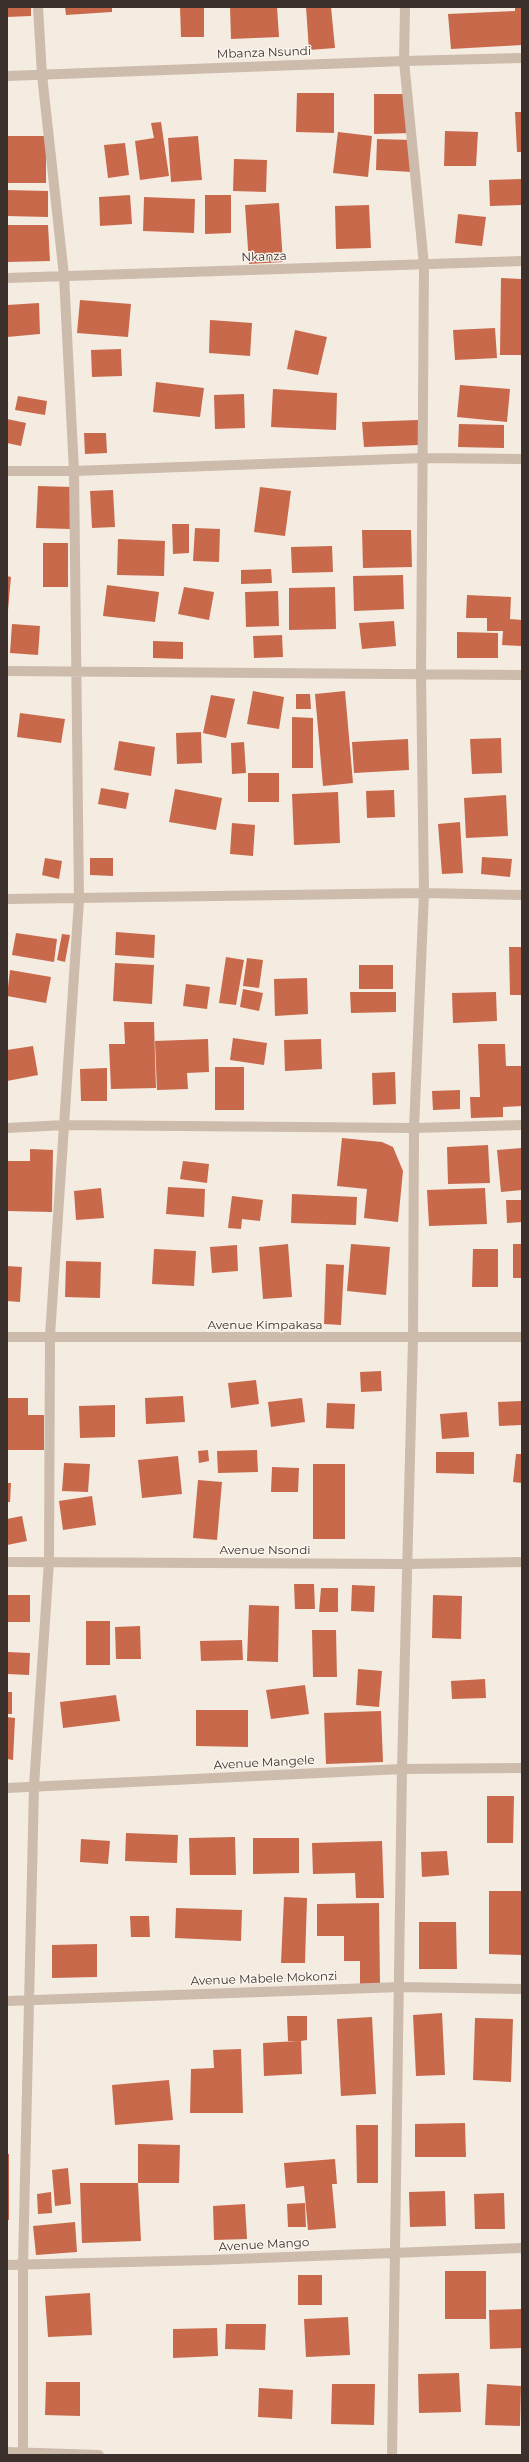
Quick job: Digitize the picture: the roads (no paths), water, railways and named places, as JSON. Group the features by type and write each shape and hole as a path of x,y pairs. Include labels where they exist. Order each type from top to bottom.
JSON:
{"street":[{"path":"23,2454 23,2265 34,1786 49,1561 50,1336 79,900 78,671 74,471 64,276 42,76 38,7"},
{"path":"392,2455 402,1769 413,1339 414,1128 424,894 421,674 424,266 404,60 405,7"},
{"name":"Mbanza Nsundi","path":"7,76 42,76 404,60 522,58"},
{"name":"Nkanza","path":"7,278 424,266 522,261"},
{"path":"7,471 74,471 423,458 522,459"},
{"path":"7,671 522,674"},
{"path":"7,899 79,900 424,894 522,895"},
{"path":"7,1128 65,1125 414,1128 522,1125"},
{"name":"Avenue Kimpakasa","path":"7,1337 50,1336 413,1339 522,1337"},
{"name":"Avenue Nsondi","path":"7,1562 49,1561 408,1564 522,1562"},
{"name":"Avenue Mangele","path":"7,1788 402,1769 522,1768"},
{"name":"Avenue Mabele Mokonzi","path":"7,2001 400,1987 522,1989"},
{"name":"Avenue Mango","path":"7,2265 209,2260 395,2251 522,2248"},
{"path":"7,2452 23,2454 99,2455"}]}
